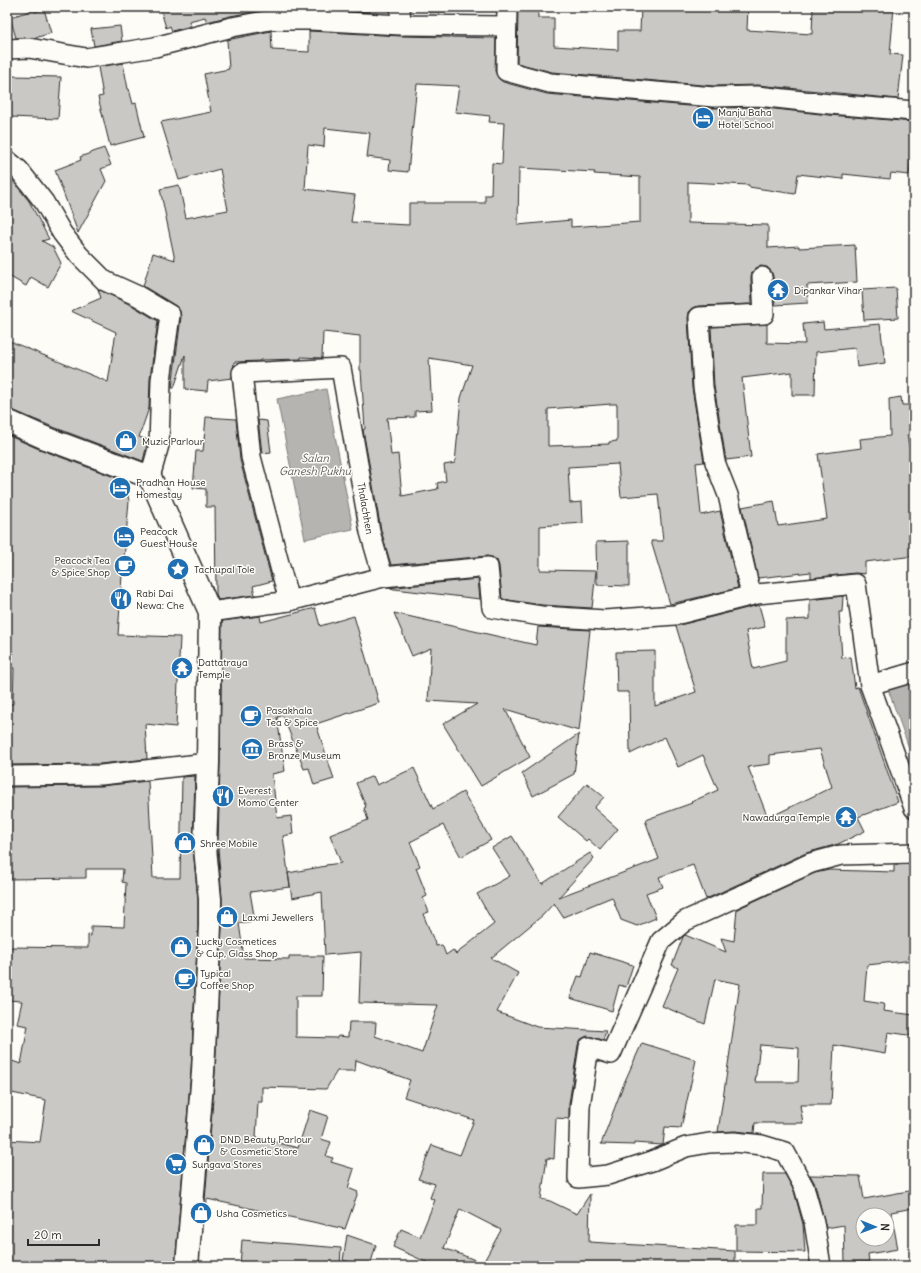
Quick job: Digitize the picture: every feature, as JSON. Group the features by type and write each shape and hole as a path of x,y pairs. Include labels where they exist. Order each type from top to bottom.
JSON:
{"main road":[{"path":"7,421 43,437 150,477 210,612 205,848 210,899 210,926 203,1072 187,1266"}],"street":[{"path":"507,7 506,71 550,83 714,97 757,96 914,111"},
{"path":"7,49 29,48 86,58 155,48 232,27 270,20 310,20 401,16 506,26"},
{"path":"7,160 19,170 44,202 62,234 79,255 105,280 138,296 170,315 161,380 159,445 150,477"},
{"path":"751,595 728,495 716,462 703,387 699,317 764,314 762,277"},
{"name":"Thalachhen","path":"289,601 251,457 242,373 341,368 370,532 383,577"},
{"path":"210,612 289,601 383,577 488,567 492,608 541,616 605,620 675,615 751,595 856,584 870,685 914,808"},
{"path":"870,685 914,672"},
{"path":"7,776 101,775 208,763"},
{"path":"821,1266 814,1222 804,1187 785,1152 762,1145 734,1142 709,1143 686,1147 652,1161 608,1174 578,1178 580,1106 589,1047 611,1054 661,941 685,921 810,863 841,854 914,853"}],"water":[{"path":"430,7 500,7 500,9 429,13"},
{"name":"Salan Ganesh Pukhu","path":"326,389 353,529 305,539 277,399"},
{"path":"914,680 914,762 888,689"}],"building":[{"path":"160,7 270,7 270,9 230,16 207,22 205,17 189,21 191,26 172,31 170,26 166,28"},
{"path":"309,7 370,7 370,12 309,9"},
{"path":"518,7 538,7 538,18 554,18 554,46 618,50 618,31 640,31 641,7 748,7 747,30 812,34 813,7 894,7 890,54 903,55 898,99 758,85 714,86 552,72 517,63"},
{"path":"44,9 51,33 35,38 16,38 10,17 34,10 35,12"},
{"path":"120,26 122,41 94,46 91,29"},
{"path":"271,31 272,50 309,52 309,31 401,36 496,38 495,71 499,79 503,82 547,94 713,108 757,107 914,122 914,144 912,143 909,175 891,173 890,179 843,174 843,179 798,174 795,194 749,187 749,185 688,182 688,223 768,225 768,248 855,245 857,282 807,285 808,303 775,305 773,276 767,267 761,266 752,272 752,304 698,306 689,312 688,318 692,388 704,462 696,463 701,515 720,511 738,588 670,604 651,541 663,541 658,494 621,497 618,464 568,467 570,503 582,502 583,523 540,526 540,570 596,571 592,608 542,605 502,599 499,566 497,560 492,557 487,556 391,565 381,530 363,430 365,429 360,370 360,336 323,332 322,358 301,357 301,359 234,362 232,378 208,381 207,391 185,389 185,355 174,388 172,388 181,317 180,311 176,306 143,286 153,253 175,260 160,189 179,185 186,218 228,210 220,169 179,180 161,122 211,112 204,74 229,69 227,40","holes":["417,84 459,86 455,112 490,116 489,122 504,123 502,164 492,163 491,195 485,195 485,203 409,203 409,225 351,222 355,195 305,189 308,145 324,147 325,128 370,133 367,157 390,160 389,170 408,172","519,168 595,172 594,174 640,177 640,222 571,227 571,220 518,225","429,358 472,365 461,398 455,463 444,465 446,481 437,483 438,489 402,496 398,454 391,455 387,418 415,417 415,411 432,410","617,404 617,441 609,442 609,444 548,446 548,409"]},
{"path":"123,63 128,89 133,104 136,103 144,137 110,146 98,97 103,96 98,67"},
{"path":"12,76 61,77 58,119 10,117"},
{"path":"104,148 111,165 101,169 106,181 78,233 55,170 81,160 80,157"},
{"path":"7,174 29,201 49,239 42,241 53,247 61,263 48,287 31,277 26,286 7,275"},
{"path":"896,288 898,318 864,320 862,290"},
{"path":"98,289 133,306 158,321 150,378 149,408 139,437 148,440 143,461 7,409 7,340 108,382 116,332 71,311 101,298"},
{"path":"823,322 824,329 880,324 885,363 857,367 855,348 816,352 815,395 792,395 792,372 742,378 751,457 726,460 714,386 711,327 767,324 767,343 805,344 803,324"},
{"path":"901,397 902,405 914,405 914,435 907,435 914,472 914,556 865,562 865,574 855,573 811,578 811,572 758,578 742,507 774,501 778,526 827,519 818,454 861,448 860,439 890,436 889,399"},
{"path":"206,417 236,419 240,460 272,581 253,586 255,595 218,600 216,594 215,507 206,507 206,489 193,488 196,451 203,451"},
{"path":"258,420 267,421 271,452 262,453"},
{"path":"7,435 39,449 125,481 129,501 118,635 180,637 176,727 145,724 147,759 100,764 7,765 7,704 13,704 14,668 7,668"},
{"path":"629,541 629,586 597,585 596,542"},
{"path":"478,579 480,599 386,588"},
{"path":"843,596 842,612 839,612 842,658 851,657 855,688 858,687 898,802 858,817 865,831 838,844 806,853 706,899 693,865 659,877 663,887 646,893 656,918 637,926 621,920 612,897 563,917 554,903 543,915 491,958 518,973 497,1012 537,1027 606,1031 603,1040 587,1036 581,1039 578,1045 569,1104 569,1119 556,1118 554,1159 547,1158 541,1199 550,1201 577,1214 590,1194 589,1242 735,1251 735,1266 435,1266 393,1247 401,1229 420,1237 435,1200 430,1198 435,1184 418,1179 432,1145 460,1155 474,1120 404,1097 410,1080 356,1060 355,1071 337,1071 326,1089 262,1087 262,1102 258,1102 256,1137 298,1148 310,1110 328,1116 321,1139 331,1142 326,1156 333,1158 331,1162 354,1169 348,1188 358,1192 345,1229 207,1199 206,1215 204,1214 215,1073 222,927 222,898 218,848 222,621 260,616 261,622 315,608 320,626 354,616 379,703 316,724 334,779 314,785 309,768 304,769 283,716 277,717 285,771 272,774 277,818 291,816 293,834 283,836 288,873 341,863 330,835 368,820 364,808 366,807 356,783 373,776 377,785 414,768 433,809 463,792 491,840 461,857 443,825 410,842 420,866 416,868 427,896 423,898 429,912 423,914 436,946 442,945 446,955 453,950 456,954 494,924 477,894 510,876 492,848 512,836 542,884 590,853 594,858 559,897 659,859 645,820 692,803 691,802 718,790 703,755 678,767 665,737 630,754 629,692 617,692 616,652 655,651 655,706 696,692 676,626 759,605 765,627 746,631 753,669 786,661 786,620 810,619 810,600","holes":["820,749 832,787 768,818 748,767 770,764 770,755","289,876 292,898 322,892 325,955 361,952 359,1003 438,1005 422,1053 375,1036 376,1022 349,1022 348,1037 296,1037 296,996 322,996 323,956 289,956 289,959 244,958 239,923 255,921 250,892 290,887","460,1209 501,1230 483,1263 444,1248"]},
{"path":"394,613 536,645 538,627 590,630 579,731 505,709 530,757 481,786 443,724 477,704 428,701 431,648 412,656"},
{"path":"579,734 574,774 533,796 522,773"},
{"path":"195,776 193,848 198,900 198,926 191,1071 175,1266 7,1266 7,1140 40,1142 46,1100 7,1092 7,1084 12,1061 21,1064 28,1026 17,1024 22,1001 7,1000 7,947 88,948 88,935 91,936 91,926 124,927 126,883 122,882 123,869 86,869 86,878 7,879 7,787 101,786 148,781 153,878 180,878 182,777"},
{"path":"587,783 604,797 594,808 618,829 600,850 588,839 586,841 558,817"},
{"path":"914,864 914,960 867,965 864,1001 884,1004 883,1011 914,1015 914,1036 888,1032 885,1054 834,1045 831,1105 800,1105 803,1123 755,1123 754,1133 735,1131 718,1132 740,984 715,979 705,1024 662,1006 678,968 672,965 683,937 685,935 726,952 721,938 734,941 737,909 815,873 829,870 894,872 894,865","holes":["760,1045 799,1048 798,1082 755,1082"]},
{"path":"590,952 633,965 626,987 619,985 612,1011 570,998 578,976 582,977"},
{"path":"642,1043 696,1060 681,1128 665,1127 663,1145 634,1143 634,1145 601,1144 624,1083"},
{"path":"763,1174 785,1174 794,1191 803,1224 805,1252 736,1251 736,1225 758,1225 758,1208 762,1208"},
{"path":"810,1175 860,1176 864,1199 914,1190 914,1208 895,1211 895,1207 855,1207 855,1247 895,1247 895,1233 898,1249 868,1254 869,1262 845,1262 844,1225 826,1228 815,1184"},
{"path":"347,1235 376,1245 370,1266 363,1266 343,1260"},
{"path":"242,1240 341,1248 340,1266 240,1266"}],"place":[{"name":"Manju Baha Hotel School","path":"703,118"},
{"name":"Dipankar Vihar","path":"778,290"},
{"name":"Muzic Parlour","path":"126,441"},
{"name":"Pradhan House Homestay","path":"120,488"},
{"name":"Peacock Guest House","path":"124,537"},
{"name":"Peacock Tea & Spice Shop","path":"125,566"},
{"name":"Tachupal Tole","path":"178,569"},
{"name":"Rabi Dai Newa: Che","path":"121,599"},
{"name":"Dattatraya Temple","path":"182,668"},
{"name":"Pasakhala Tea & Spice","path":"251,716"},
{"name":"Brass & Bronze Museum","path":"252,749"},
{"name":"Everest Momo Center","path":"223,796"},
{"name":"Nawadurga Temple","path":"846,817"},
{"name":"Shree Mobile","path":"185,843"},
{"name":"Laxmi Jewellers","path":"227,917"},
{"name":"Lucky Cosmetices & Cup, Glass Shop","path":"181,947"},
{"name":"Typical Coffee Shop","path":"185,979"},
{"name":"DND Beauty Parlour & Cosmetic Store","path":"204,1145"},
{"name":"Sungava Stores","path":"176,1164"},
{"name":"Usha Cosmetics","path":"201,1213"}]}
